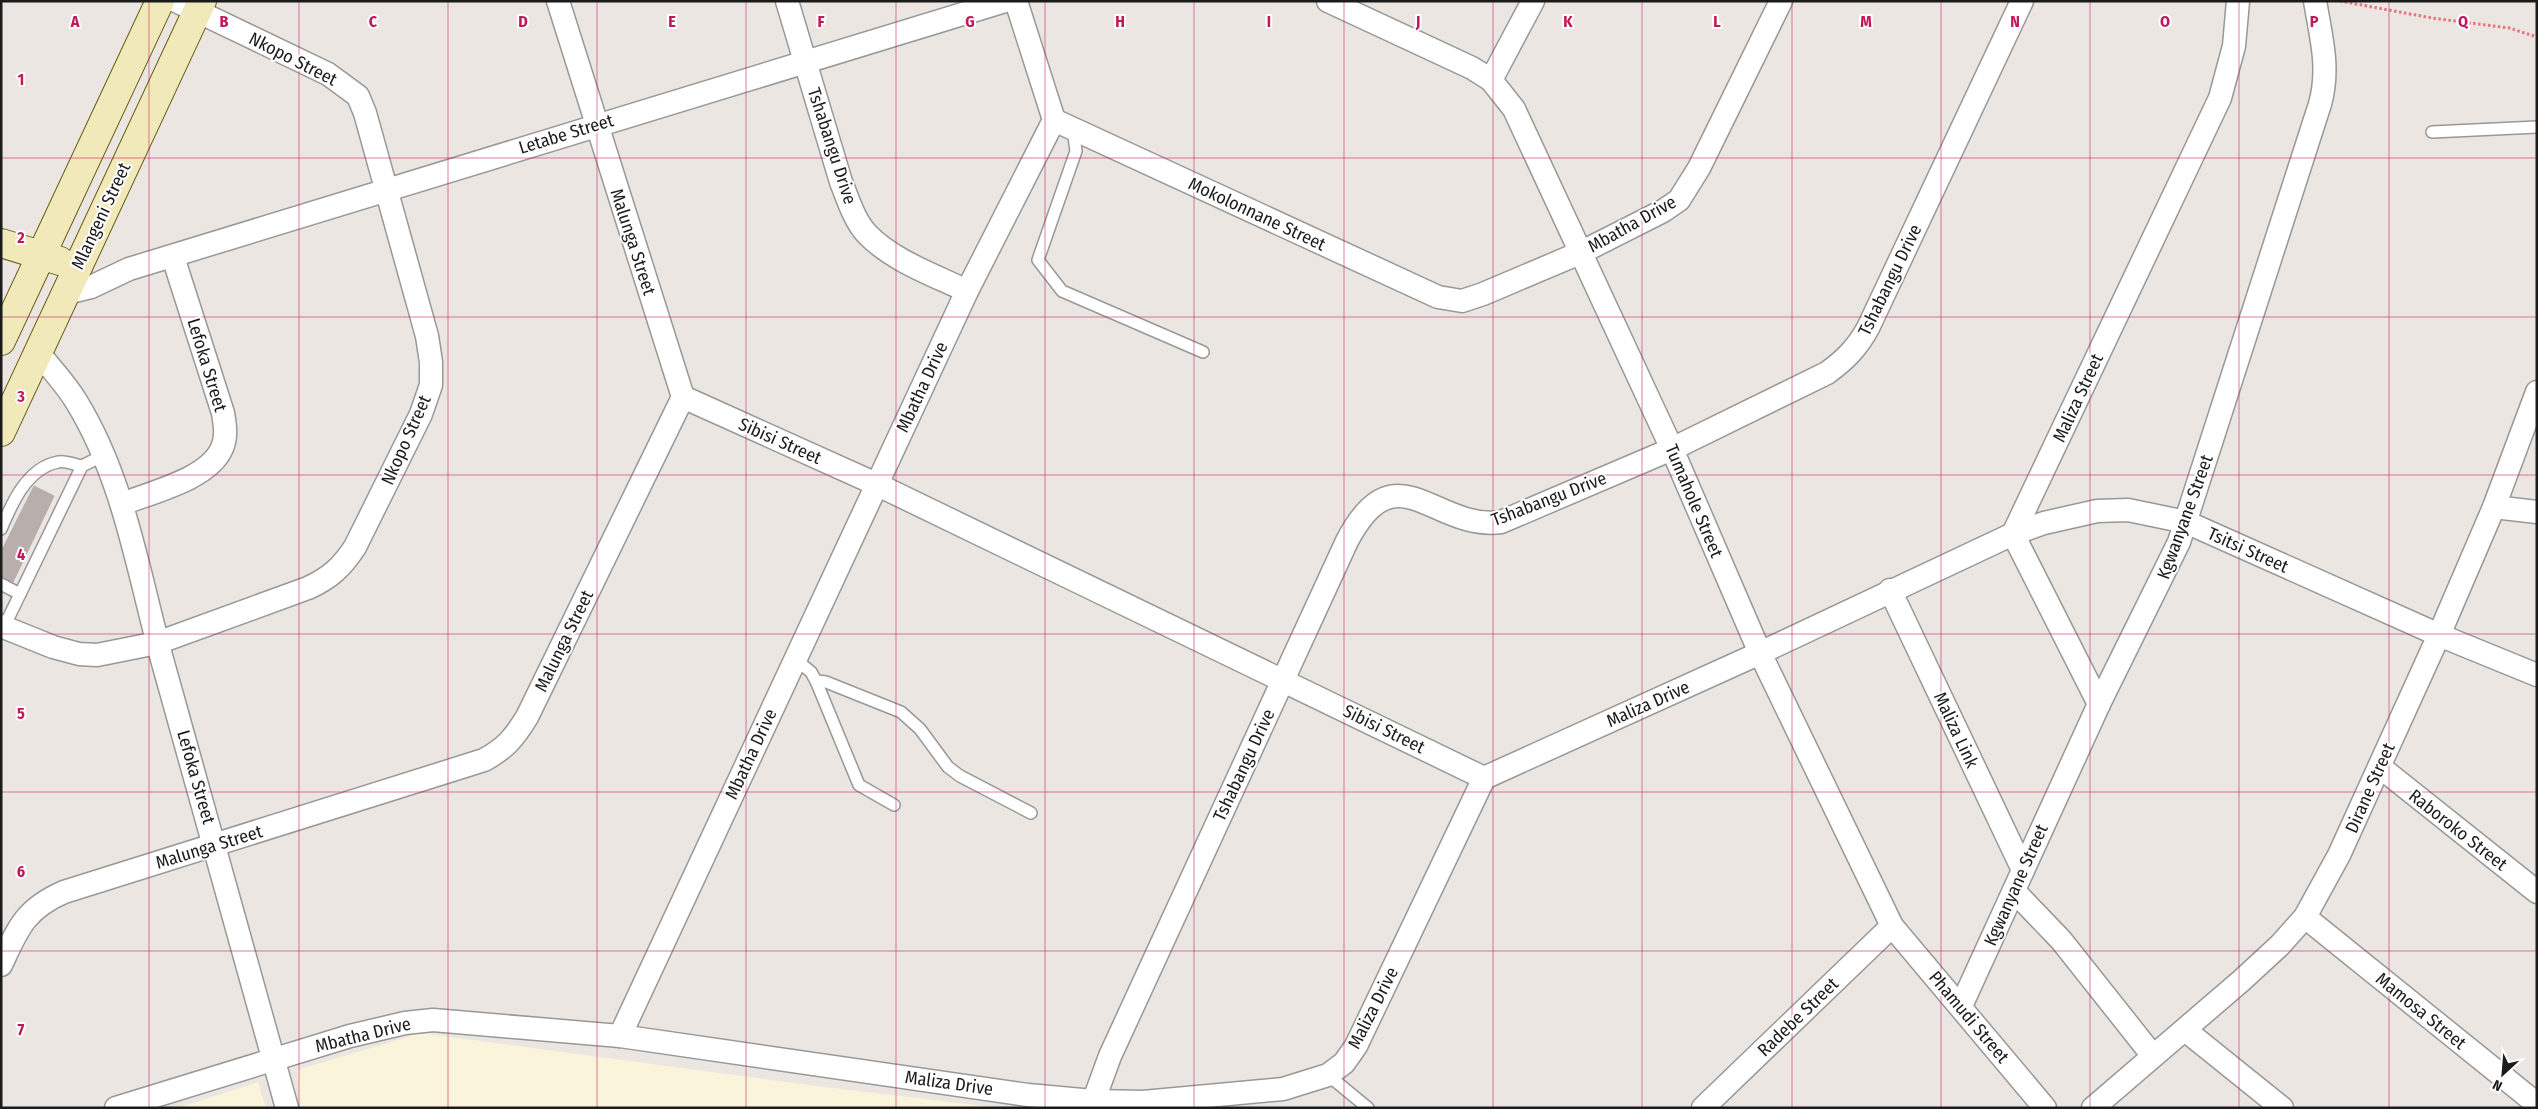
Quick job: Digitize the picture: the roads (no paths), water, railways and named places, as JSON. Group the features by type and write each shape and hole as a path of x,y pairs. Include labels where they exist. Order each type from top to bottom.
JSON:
{"street":[{"name":"Mlangeni Street","path":"1,341 12,291 42,257 160,1"},
{"name":"Malunga Street","path":"1,965 21,925 33,908 47,899 64,892 484,760 503,749 516,735 527,717 683,397 558,1"},
{"name":"Tshabangu Drive","path":"787,1 841,182 852,209 866,233 905,261 967,291"},
{"name":"Letabe Street","path":"66,293 91,287 129,270 386,190 1005,1"},
{"path":"1016,1 1063,125"},
{"path":"1328,1 1451,58 1491,80 1533,1"},
{"name":"Mbatha Drive","path":"1462,300 1483,294 1582,252 1663,211 1684,194 1699,168 1781,1"},
{"name":"Tshabangu Drive","path":"1092,1104 1110,1056 1283,680 1354,528 1368,510 1378,501 1394,496 1405,496 1466,520 1485,524 1501,522 1672,449 1827,373 1845,360 1859,345 2022,1"},
{"name":"Maliza Street","path":"2013,534 2213,114 2229,70 2234,46 2238,1"},
{"name":"Kgwanyane Street","path":"1961,1006 2099,704 2161,582 2186,522 2313,130 2324,90 2325,62 2316,1"},
{"name":"Mlangeni Street","path":"1,432 66,293 192,5"},
{"name":"Nkopo Street","path":"3,626 53,647 79,654 97,655 157,643 308,588 329,578 344,565 355,547 422,414 431,385 431,362 427,336 365,113 358,96 328,74 192,5"},
{"name":"Tumahole Street","path":"1491,80 1505,95 1522,123 1672,449 1760,653 1892,926"},
{"name":"Mbatha Drive","path":"116,1108 379,1028 433,1020 620,1036 967,291 1063,125"},
{"name":"Mokolonnane Street","path":"1063,125 1438,297 1462,300"},
{"path":"1,243 42,257 78,264"},
{"name":"Lefoka Street","path":"122,504 196,475 215,461 223,446 225,430 223,413 173,257"},
{"name":"Letabe Street","path":"78,264 129,270"},
{"path":"12,291 66,293"},
{"name":"Lefoka Street","path":"38,353 76,402 104,455 122,504 157,643 216,845 287,1108"},
{"name":"Dirane Street","path":"2094,1108 2280,945 2305,917 2339,856 2439,635 2494,507 2537,392"},
{"name":"Sibisi Street","path":"683,397 876,484 1484,778"},
{"path":"2494,507 2537,512"},
{"name":"Tsitsi Street","path":"2013,534 2044,523 2096,511 2128,510 2186,522 2439,635 2537,675"},
{"path":"1760,653 1890,590 2013,534 2099,704"},
{"name":"Maliza Link","path":"1890,590 2023,870"},
{"name":"Maliza Drive","path":"620,1036 1092,1104 1143,1102 1283,1089 1328,1075 1344,1063 1356,1046 1484,778 1760,653"},
{"name":"Raboroko Street","path":"2380,767 2537,892"},
{"path":"2014,891 2061,940 2153,1056"},
{"name":"Mamosa Street","path":"2305,917 2537,1104"},
{"name":"Phamudi Street","path":"1892,926 2045,1108"},
{"name":"Radebe Street","path":"1703,1108 1892,926"},
{"path":"2185,1030 2282,1108"}],"lane":[{"path":"1063,125 1076,151 1038,260 1062,291 1203,352"},
{"path":"2432,132 2537,127"},
{"path":"1,529 18,492 36,474 57,462 82,466 104,455"},
{"path":"3,626 82,466"},
{"path":"1,584 20,594"},
{"path":"795,659 810,672 816,681 859,785 864,791 894,805"},
{"path":"816,681 834,685 901,712 920,729 948,766 960,776 1031,813"},
{"path":"1328,1075 1368,1108"}]}
